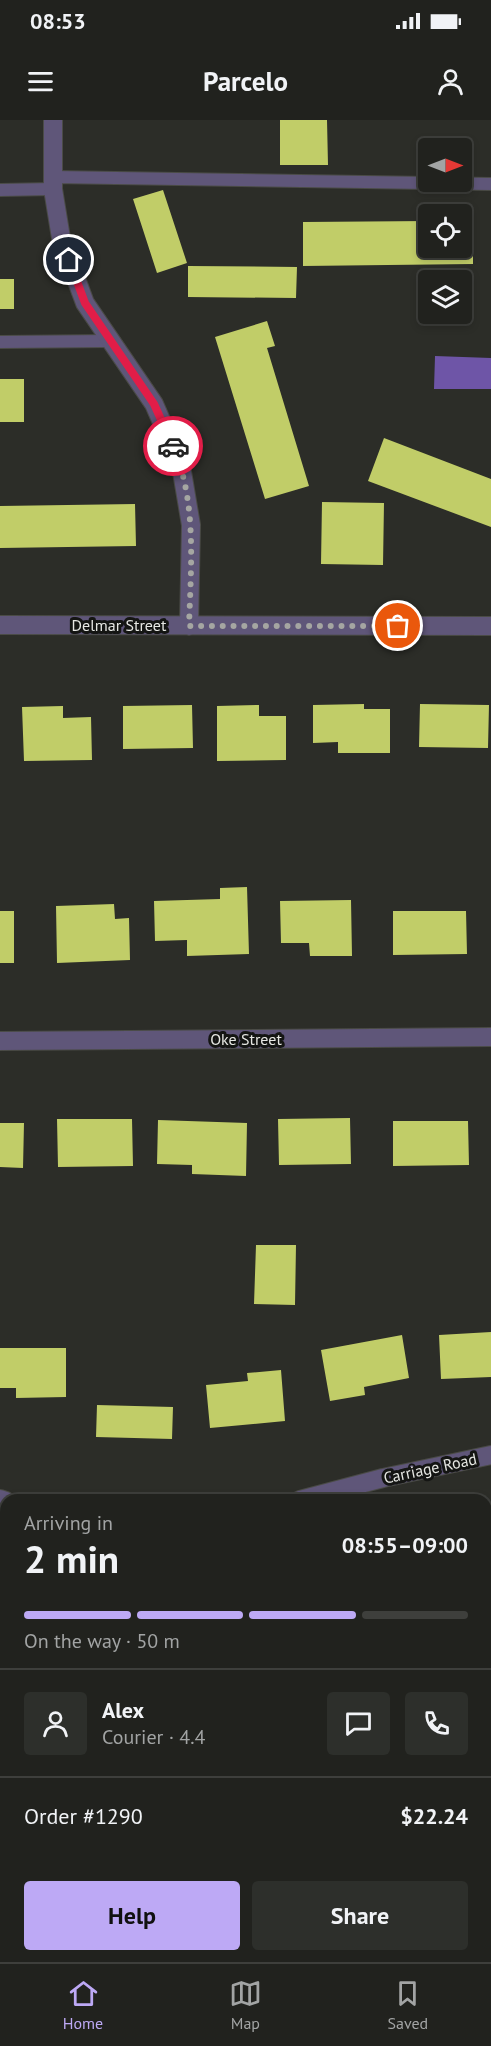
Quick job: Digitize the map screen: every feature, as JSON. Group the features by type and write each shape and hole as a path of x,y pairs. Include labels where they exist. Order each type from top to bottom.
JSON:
{"street":[{"path":"52,120 53,183 61,238 85,303 154,404 181,466 192,525 189,626"},
{"name":"Delmar Street","path":"0,625 491,626"},
{"name":"Oke Street","path":"0,1041 491,1038"},
{"name":"Carriage Road","path":"323,1494 383,1478 491,1455"}],"lane":[{"path":"0,190 53,183 491,184"},
{"path":"0,342 110,341"}],"shaded area":[{"path":"435,356 491,358 491,389 434,389"}],"building":[{"path":"280,120 327,120 328,165 280,165"},
{"path":"163,190 187,263 157,273 133,199"},
{"path":"473,220 473,264 303,266 303,222 418,221 418,258 472,258"},
{"path":"188,266 297,267 296,298 188,297"},
{"path":"0,279 14,279 14,309 0,309"},
{"path":"267,321 275,346 267,348 309,486 265,499 215,337"},
{"path":"0,379 24,379 24,422 0,422"},
{"path":"384,438 491,479 491,527 368,481"},
{"path":"322,502 384,503 383,565 321,564"},
{"path":"135,504 136,546 0,548 0,506"},
{"path":"364,704 364,709 390,709 390,753 338,753 338,742 313,743 313,705"},
{"path":"420,704 489,705 488,748 419,747"},
{"path":"192,705 193,748 123,749 123,706"},
{"path":"259,705 259,716 286,716 286,760 217,761 217,706"},
{"path":"63,706 63,718 91,717 92,760 24,761 22,707"},
{"path":"247,887 249,954 187,956 187,940 155,941 154,901 220,899 220,888"},
{"path":"351,900 352,956 310,956 309,943 281,943 280,901"},
{"path":"114,904 115,919 129,918 130,960 57,963 56,906"},
{"path":"0,911 14,911 14,963 0,963"},
{"path":"393,911 466,911 467,954 393,955"},
{"path":"350,1118 351,1164 279,1165 278,1119"},
{"path":"57,1119 132,1119 133,1166 58,1167"},
{"path":"158,1120 247,1123 246,1176 192,1174 192,1165 157,1164"},
{"path":"393,1121 468,1121 469,1165 393,1166"},
{"path":"0,1123 24,1123 23,1168 0,1167"},
{"path":"256,1245 296,1245 295,1305 254,1304"},
{"path":"491,1332 491,1377 441,1379 439,1335"},
{"path":"402,1335 409,1378 364,1387 365,1395 330,1401 321,1350"},
{"path":"0,1348 66,1348 66,1397 16,1398 16,1388 0,1388"},
{"path":"281,1370 285,1421 210,1428 206,1385 248,1381 247,1373"},
{"path":"97,1405 173,1407 172,1439 96,1437"}],"way so far":[{"path":"173,446 181,466 192,525 189,626 398,626"}],"route":[{"path":"69,260 85,303 154,404 173,446"}]}
